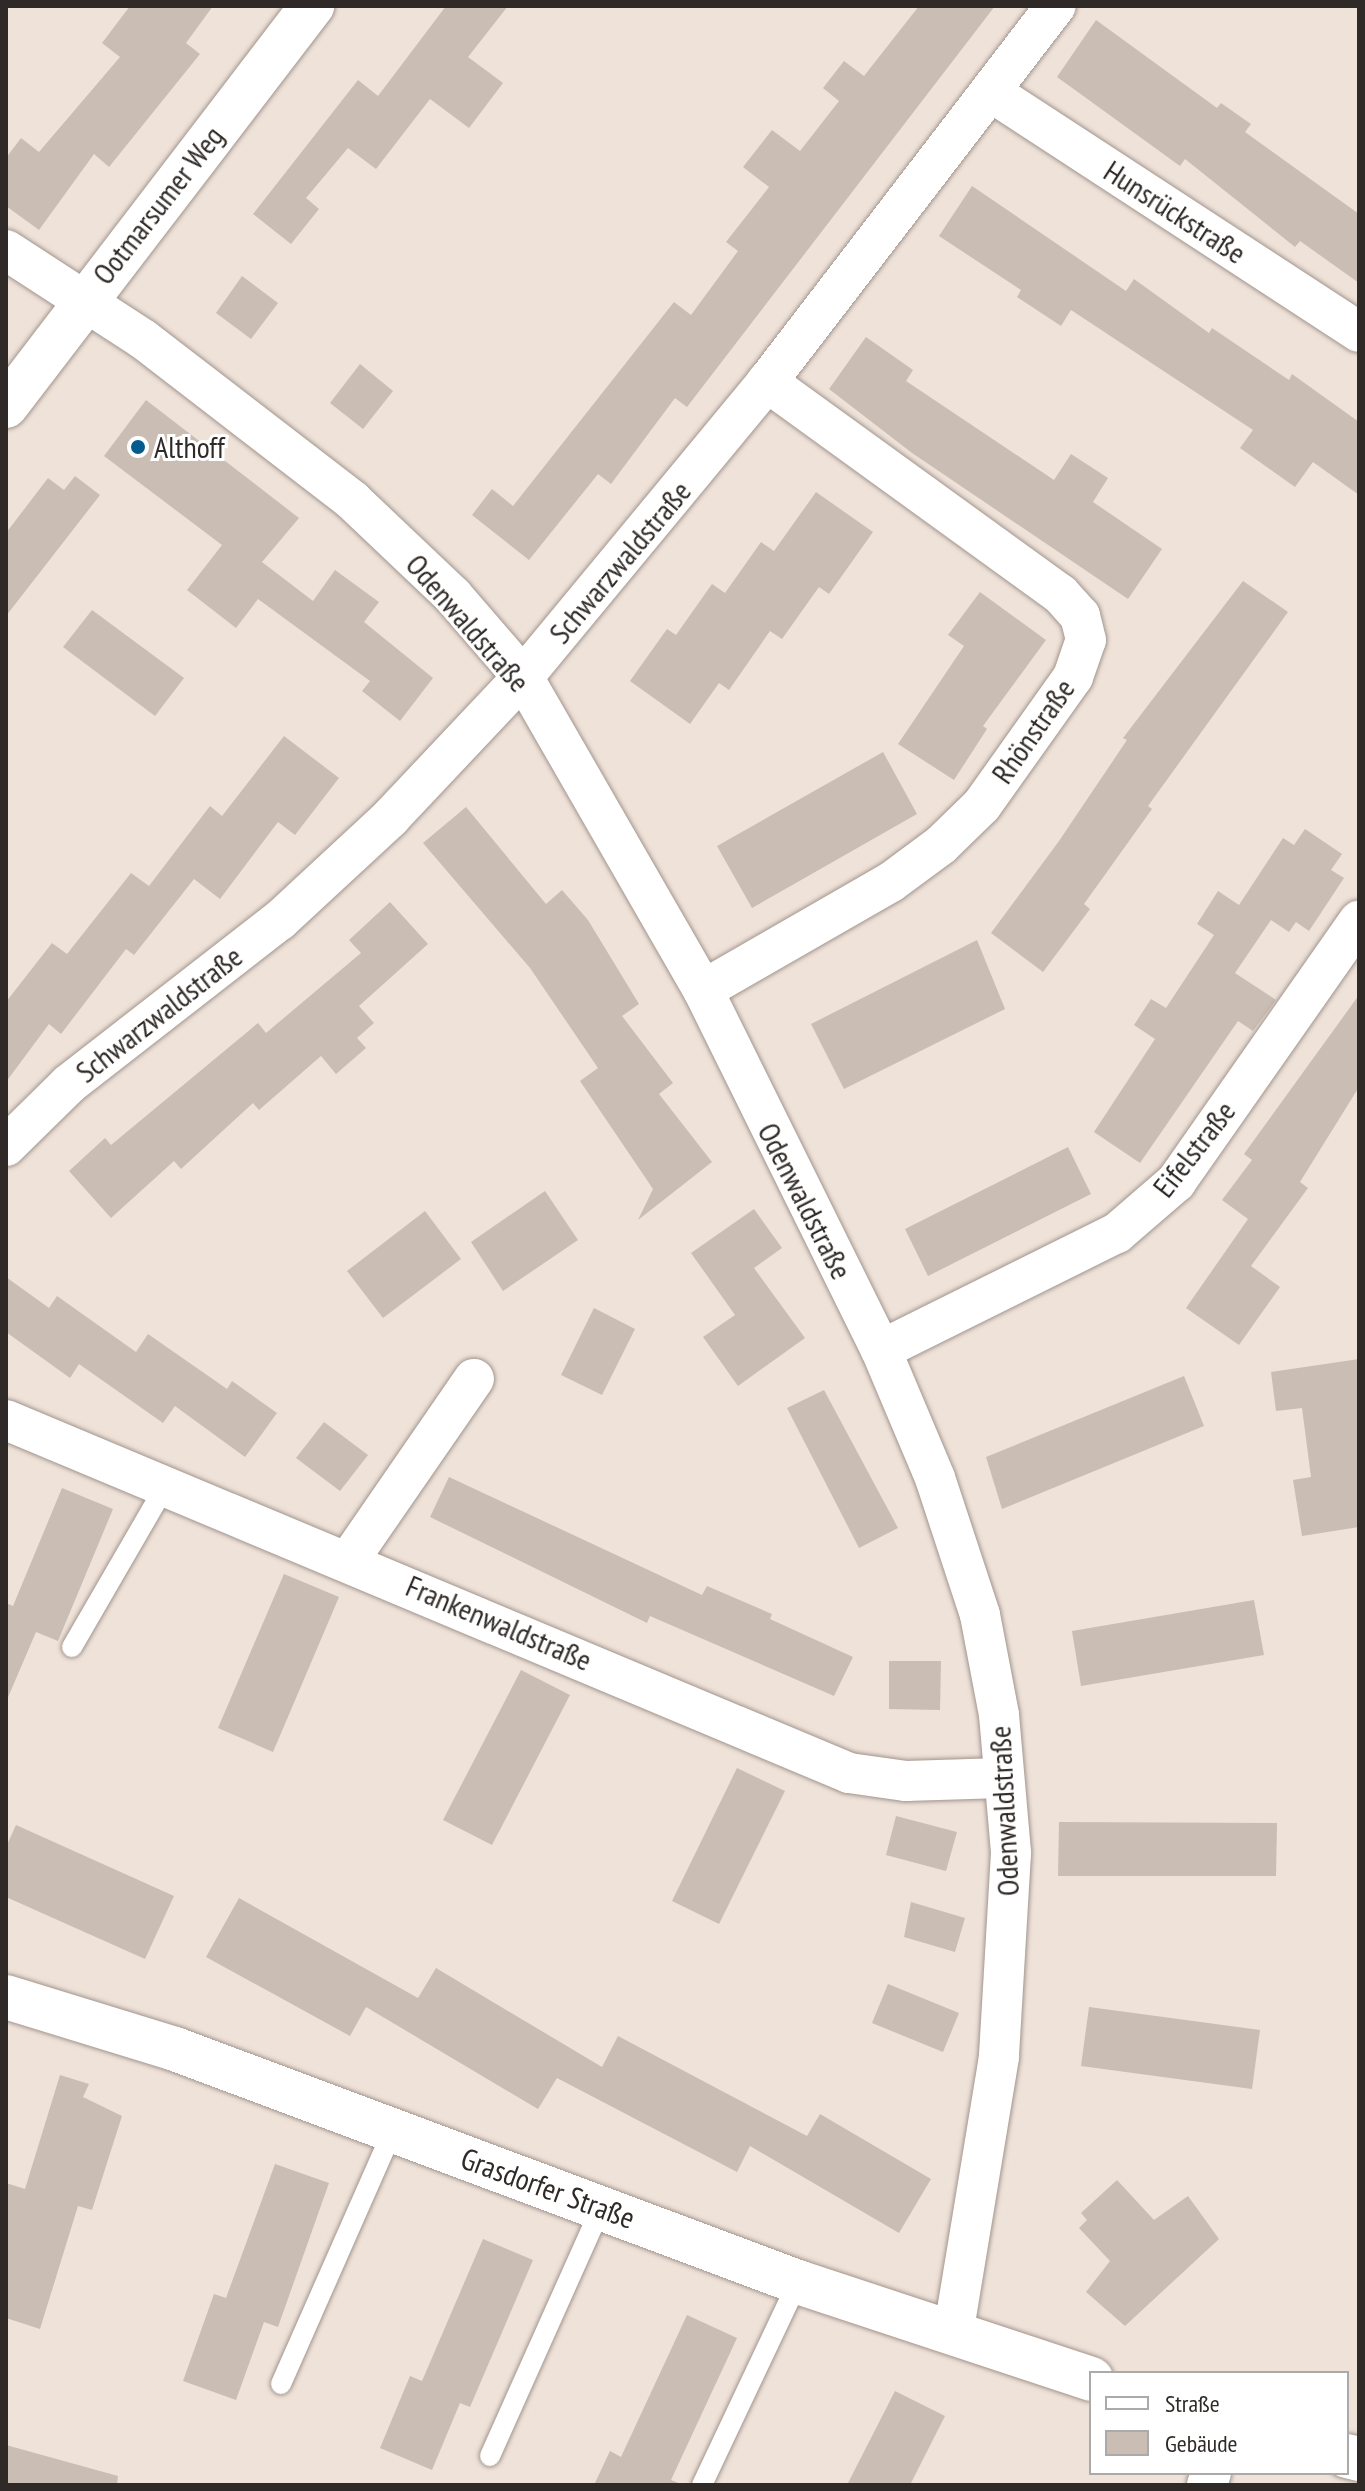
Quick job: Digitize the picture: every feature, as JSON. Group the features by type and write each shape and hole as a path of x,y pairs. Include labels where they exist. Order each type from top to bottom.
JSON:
{"street":[{"name":"Ootmarsumer Weg","path":"6,406 312,6"},
{"name":"Schwarzwaldstraße","path":"6,1146 69,1084 280,920 390,818 523,677 767,382 1056,6"},
{"name":"Hunsrückstraße","path":"991,92 1359,332"},
{"name":"Odenwaldstraße","path":"6,250 82,303 143,339 353,501 453,596 523,677 703,990 881,1350 935,1478 980,1615 999,1715 1002,1778 1011,1853 999,2057 953,2334"},
{"name":"Rhönstraße","path":"703,990 891,882 941,845 982,805 1037,728 1073,677 1086,640 1080,616 1060,594 767,382"},
{"name":"Eifelstraße","path":"881,1350 1117,1233 1176,1182 1359,921"},
{"path":"349,1560 474,1379"},
{"name":"Frankenwaldstraße","path":"6,1420 349,1560 849,1773 906,1781 1002,1778"},
{"name":"Grasdorfer Straße","path":"6,1997 175,2049 798,2282 1089,2378"}],"lane":[{"path":"72,1647 166,1485"},
{"path":"281,2384 393,2130"},
{"path":"490,2456 601,2208"},
{"path":"702,2485 798,2282"}],"building":[{"path":"130,6 213,6 186,43 200,54 109,167 94,154 39,230 6,206 6,158 21,138 39,152 120,57 102,43"},
{"path":"446,6 508,6 468,57 503,83 469,128 430,99 376,169 348,148 306,198 319,209 291,244 253,214 358,80 378,96"},
{"path":"919,6 995,6 687,407 675,398 611,484 598,474 529,560 472,515 492,489 513,506 674,302 691,315 738,251 726,242 769,187 743,167 772,130 800,151 839,101 823,88 844,61 864,76"},
{"path":"1096,20 1217,108 1221,103 1251,124 1245,132 1359,214 1359,283 1300,241 1295,247 1185,159 1180,166 1057,77"},
{"path":"972,186 1126,291 1134,279 1209,333 1212,328 1289,380 1292,374 1359,422 1359,495 1313,462 1295,487 1240,448 1253,430 1071,310 1061,326 1017,297 1021,290 939,236"},
{"path":"242,276 278,303 251,339 216,313"},
{"path":"866,337 913,370 906,381 1054,480 1071,454 1108,478 1093,502 1162,549 1128,599 912,453 829,389"},
{"path":"360,364 393,391 363,429 330,403"},
{"path":"146,400 299,518 262,562 313,601 335,570 379,602 364,622 433,678 400,721 362,691 370,681 258,599 236,628 187,590 222,545 104,456"},
{"path":"75,476 100,495 6,616 6,533 48,478 64,490"},
{"path":"816,492 873,532 829,594 819,587 782,639 770,631 729,690 719,683 690,724 630,681 667,629 676,635 712,584 725,593 761,542 774,551"},
{"path":"1243,581 1288,612 1148,806 1152,809 1084,904 1090,909 1043,972 991,933 1059,841 1127,740 1123,738"},
{"path":"980,592 1046,640 983,726 987,729 954,780 898,744 964,646 948,635"},
{"path":"92,610 184,678 155,716 63,647"},
{"path":"284,736 339,778 295,835 278,822 220,899 194,879 134,955 126,949 61,1034 49,1024 6,1082 6,1002 52,943 67,954 131,873 149,886 210,806 222,816"},
{"path":"883,752 917,814 752,908 717,846"},
{"path":"466,807 546,904 562,890 588,920 639,1004 622,1016 673,1083 659,1094 712,1162 638,1220 653,1189 580,1081 598,1068 530,968 423,843"},
{"path":"1305,829 1342,854 1331,870 1344,878 1309,931 1296,922 1289,932 1271,920 1235,973 1276,1000 1253,1031 1238,1021 1140,1163 1094,1132 1155,1039 1134,1025 1151,999 1166,1008 1214,935 1197,924 1218,891 1239,905 1283,838 1294,845"},
{"path":"390,902 428,944 359,1006 374,1023 357,1038 366,1048 336,1074 321,1056 259,1110 253,1103 181,1169 174,1161 111,1218 69,1171 105,1138 111,1145 258,1023 266,1033 361,953 349,940"},
{"path":"977,940 1005,1009 844,1089 811,1024"},
{"path":"1359,995 1359,1087 1300,1182 1308,1188 1251,1266 1280,1287 1239,1345 1186,1308 1248,1219 1222,1200 1252,1160 1244,1154"},
{"path":"1068,1147 1091,1194 928,1276 905,1229"},
{"path":"545,1191 578,1240 503,1291 471,1242"},
{"path":"754,1209 782,1248 754,1268 805,1338 738,1386 703,1337 735,1315 691,1253"},
{"path":"425,1211 461,1259 383,1318 347,1271"},
{"path":"6,1277 49,1308 57,1296 136,1352 148,1334 227,1389 232,1381 277,1413 245,1457 175,1406 163,1423 79,1364 70,1378 6,1332"},
{"path":"594,1308 635,1329 602,1395 561,1375"},
{"path":"1359,1359 1359,1527 1302,1536 1293,1480 1311,1477 1302,1408 1276,1411 1271,1372"},
{"path":"1184,1376 1204,1426 1002,1509 986,1457"},
{"path":"824,1390 898,1528 859,1548 787,1408"},
{"path":"324,1422 368,1455 340,1491 296,1458"},
{"path":"449,1477 702,1595 707,1586 772,1614 770,1619 853,1657 834,1696 650,1616 647,1623 430,1517"},
{"path":"62,1488 113,1509 58,1641 36,1632 6,1702 6,1603 13,1606"},
{"path":"284,1574 339,1597 273,1752 218,1728"},
{"path":"1254,1600 1264,1655 1081,1686 1072,1631"},
{"path":"889,1661 941,1661 940,1710 889,1709"},
{"path":"521,1670 570,1695 492,1845 443,1820"},
{"path":"737,1768 785,1791 719,1924 672,1901"},
{"path":"896,1816 957,1832 946,1871 886,1855"},
{"path":"1059,1822 1277,1823 1276,1876 1058,1876"},
{"path":"16,1825 174,1896 145,1959 6,1897 6,1847"},
{"path":"239,1898 418,1998 436,1968 602,2067 618,2036 807,2136 820,2114 931,2179 899,2233 750,2146 737,2172 557,2078 538,2109 366,2007 350,2036 206,1957"},
{"path":"911,1902 965,1918 955,1952 904,1937"},
{"path":"888,1984 959,2013 943,2052 872,2023"},
{"path":"1089,2007 1260,2030 1252,2089 1081,2066"},
{"path":"60,2075 89,2084 83,2097 122,2116 92,2210 78,2206 40,2329 6,2318 6,2183 25,2189"},
{"path":"275,2164 329,2183 278,2327 264,2322 236,2400 183,2381 214,2294 226,2298"},
{"path":"1117,2180 1154,2220 1188,2196 1219,2239 1125,2326 1086,2292 1110,2261 1079,2228 1087,2220 1081,2213"},
{"path":"483,2239 533,2260 470,2407 460,2403 432,2470 380,2448 410,2376 422,2381"},
{"path":"687,2315 737,2338 671,2480 683,2485 594,2485 610,2451 621,2457"},
{"path":"895,2391 945,2416 910,2485 847,2485"},
{"path":"6,2445 118,2476 117,2485 6,2485"}],"place":[{"name":"Althoff","path":"138,447"}]}
